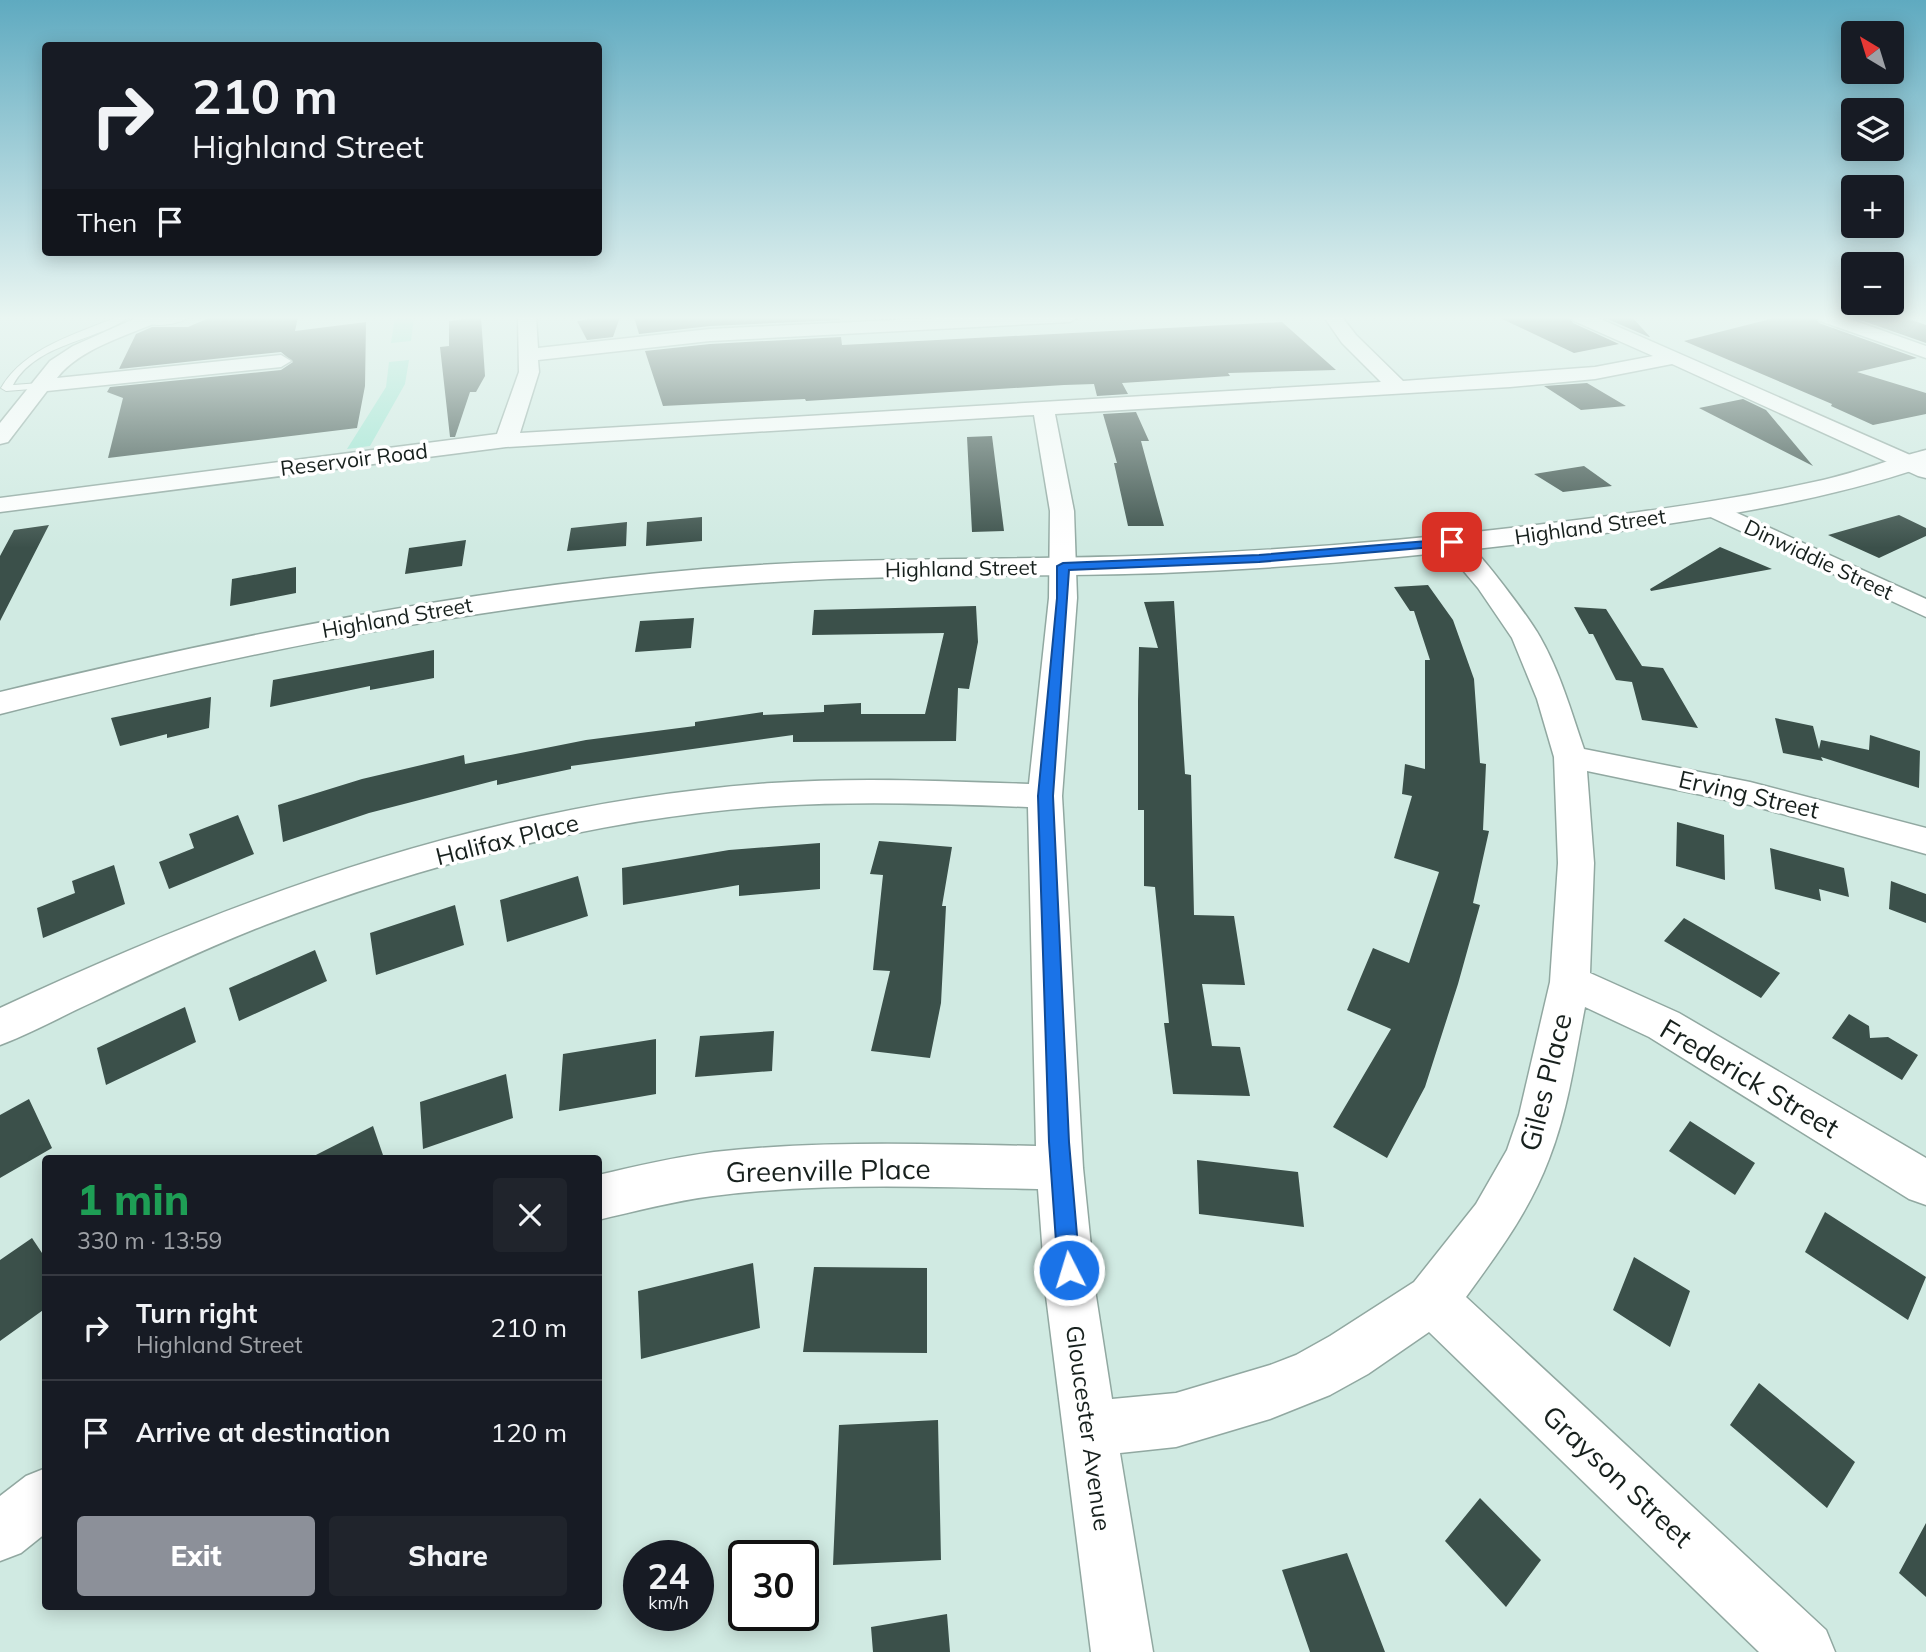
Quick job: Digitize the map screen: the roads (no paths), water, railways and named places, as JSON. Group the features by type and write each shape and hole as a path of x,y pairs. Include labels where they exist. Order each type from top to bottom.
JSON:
{"street":[{"path":"0,437 34,394"},
{"path":"506,440 522,394"},
{"name":"Reservoir Road","path":"0,505 506,440 1295,394"},
{"path":"1758,394 1920,465"},
{"name":"Gloucester Avenue","path":"1043,409 1062,511 1063,598 1045,796 1060,1168 1071,1296 1122,1652"},
{"name":"Highland Street","path":"0,703 110,674 251,643 379,619 541,594 704,577 1259,558 1452,542 1585,528 1713,509 1920,465"},
{"name":"Dinwiddie Street","path":"1713,509 1926,608"},
{"name":"Giles Place","path":"1091,1428 1176,1420 1270,1392 1311,1376 1349,1355 1432,1300 1493,1220 1527,1158 1541,1115 1570,982 1576,863 1570,757 1552,699 1526,638 1488,583 1452,542"},
{"name":"Erving Street","path":"1570,757 1711,783 1798,803 1926,841"},
{"name":"Halifax Place","path":"0,1027 104,977 251,916 382,870 565,823 658,807 798,793 914,792 1045,796"},
{"name":"Frederick Street","path":"1570,982 1664,1025 1926,1183"},
{"name":"Greenville Place","path":"602,1197 715,1172 796,1166 1060,1168"},
{"name":"Grayson Street","path":"1432,1300 1804,1652"},
{"path":"0,1532 42,1499"}]}
